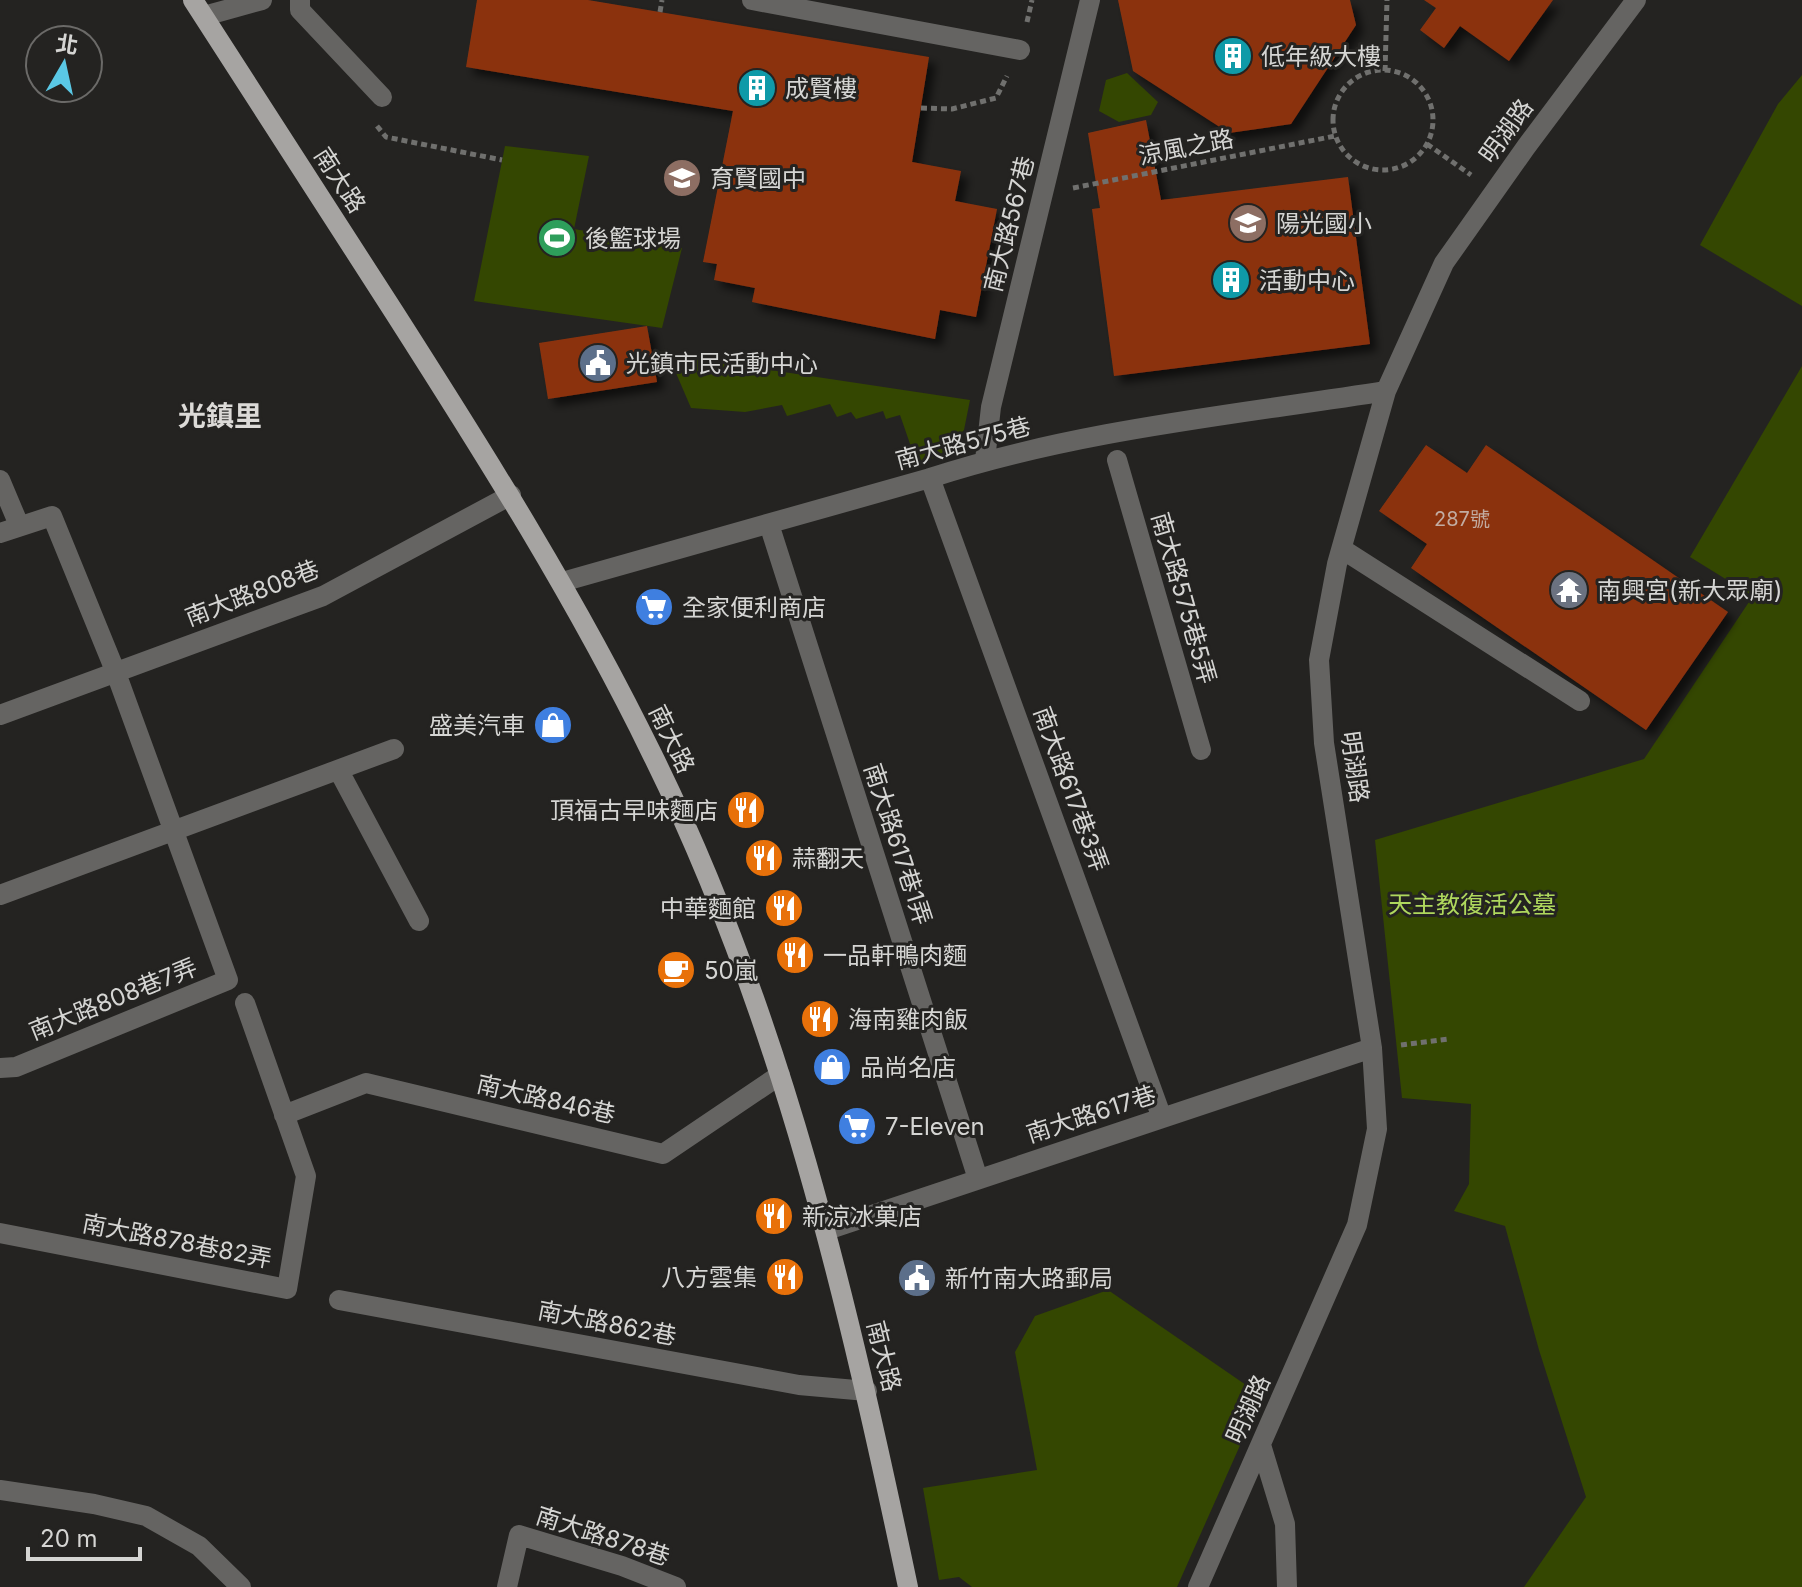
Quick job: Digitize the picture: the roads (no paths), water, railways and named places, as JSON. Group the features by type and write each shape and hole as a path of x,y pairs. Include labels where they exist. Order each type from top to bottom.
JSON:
{"main road":[{"name":"南大路","path":"198,8 511,495 562,582 653,756 726,921 780,1075 827,1230 867,1391 908,1587"}],"street":[{"path":"198,8 262,0"},
{"path":"300,0 300,10 382,97"},
{"path":"752,0 1020,50"},
{"name":"南大路567巷","path":"985,460 991,407 1090,0"},
{"name":"明湖路","path":"1198,1587 1357,1225 1377,1129 1372,1048 1324,743 1319,660 1342,549 1386,391 1444,263 1636,0"},
{"name":"南大路575巷","path":"562,582 985,460 1107,435 1386,391"},
{"name":"南大路575巷5弄","path":"1117,460 1201,750"},
{"name":"南大路617巷3弄","path":"930,478 1162,1118"},
{"path":"0,480 10,529"},
{"name":"南大路808巷","path":"0,715 323,596 511,495"},
{"name":"南大路808巷7弄","path":"0,1068 16,1067 228,980 116,673 52,516 10,529"},
{"name":"南大路617巷1弄","path":"769,524 978,1179"},
{"path":"1342,549 1580,701"},
{"path":"0,895 394,749"},
{"path":"339,771 419,921"},
{"name":"南大路878巷82弄","path":"0,1233 287,1289 306,1176 245,1003"},
{"name":"南大路617巷","path":"827,1230 1372,1048"},
{"name":"南大路846巷","path":"284,1115 366,1083 663,1154 780,1075"},
{"name":"南大路862巷","path":"339,1300 799,1385 867,1391"},
{"path":"1261,1445 1285,1524 1287,1587"},
{"path":"0,1490 94,1504 146,1516 199,1546 241,1587"},
{"name":"南大路878巷","path":"507,1587 519,1535 622,1566 676,1587"}],"place":[{"name":"低年級大樓","path":"1233,56"},
{"name":"成賢樓","path":"757,88"},
{"name":"育賢國中","path":"682,178"},
{"name":"陽光國小","path":"1248,223"},
{"name":"後籃球場","path":"557,238"},
{"name":"活動中心","path":"1231,280"},
{"name":"光鎮市民活動中心","path":"598,363"},
{"name":"南興宮(新大眾廟)","path":"1569,590"},
{"name":"全家便利商店","path":"654,607"},
{"name":"盛美汽車","path":"553,725"},
{"name":"頂福古早味麵店","path":"746,810"},
{"name":"蒜翻天","path":"764,858"},
{"name":"中華麵館","path":"784,908"},
{"name":"一品軒鴨肉麵","path":"795,955"},
{"name":"50嵐","path":"676,970"},
{"name":"海南雞肉飯","path":"820,1019"},
{"name":"品尚名店","path":"832,1067"},
{"name":"7-Eleven","path":"857,1126"},
{"name":"新涼冰菓店","path":"774,1216"},
{"name":"八方雲集","path":"785,1277"},
{"name":"新竹南大路郵局","path":"917,1278"}],"district":[{"name":"光鎮里","path":"220,416"}],"park label":[{"name":"天主教復活公墓","path":"1472,904"}]}
